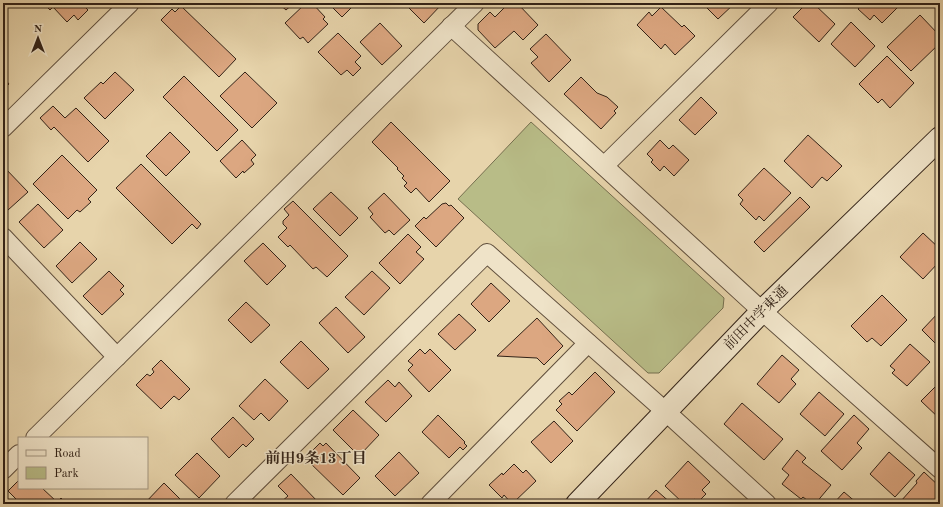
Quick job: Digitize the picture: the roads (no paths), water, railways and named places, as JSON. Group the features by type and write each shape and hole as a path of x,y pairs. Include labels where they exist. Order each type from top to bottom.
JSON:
{"street":[{"path":"3,128 130,3"},
{"path":"604,166 769,3"},
{"path":"36,437 452,26 467,5"},
{"path":"452,26 762,311 940,469"},
{"name":"前田中学東通","path":"577,504 762,311 940,138"},
{"path":"3,236 117,357"},
{"path":"234,504 487,253 665,411 754,500"},
{"path":"430,504 588,343"},
{"path":"3,470 18,455"}],"district":[{"name":"前田9条13丁目","path":"316,459"}]}
